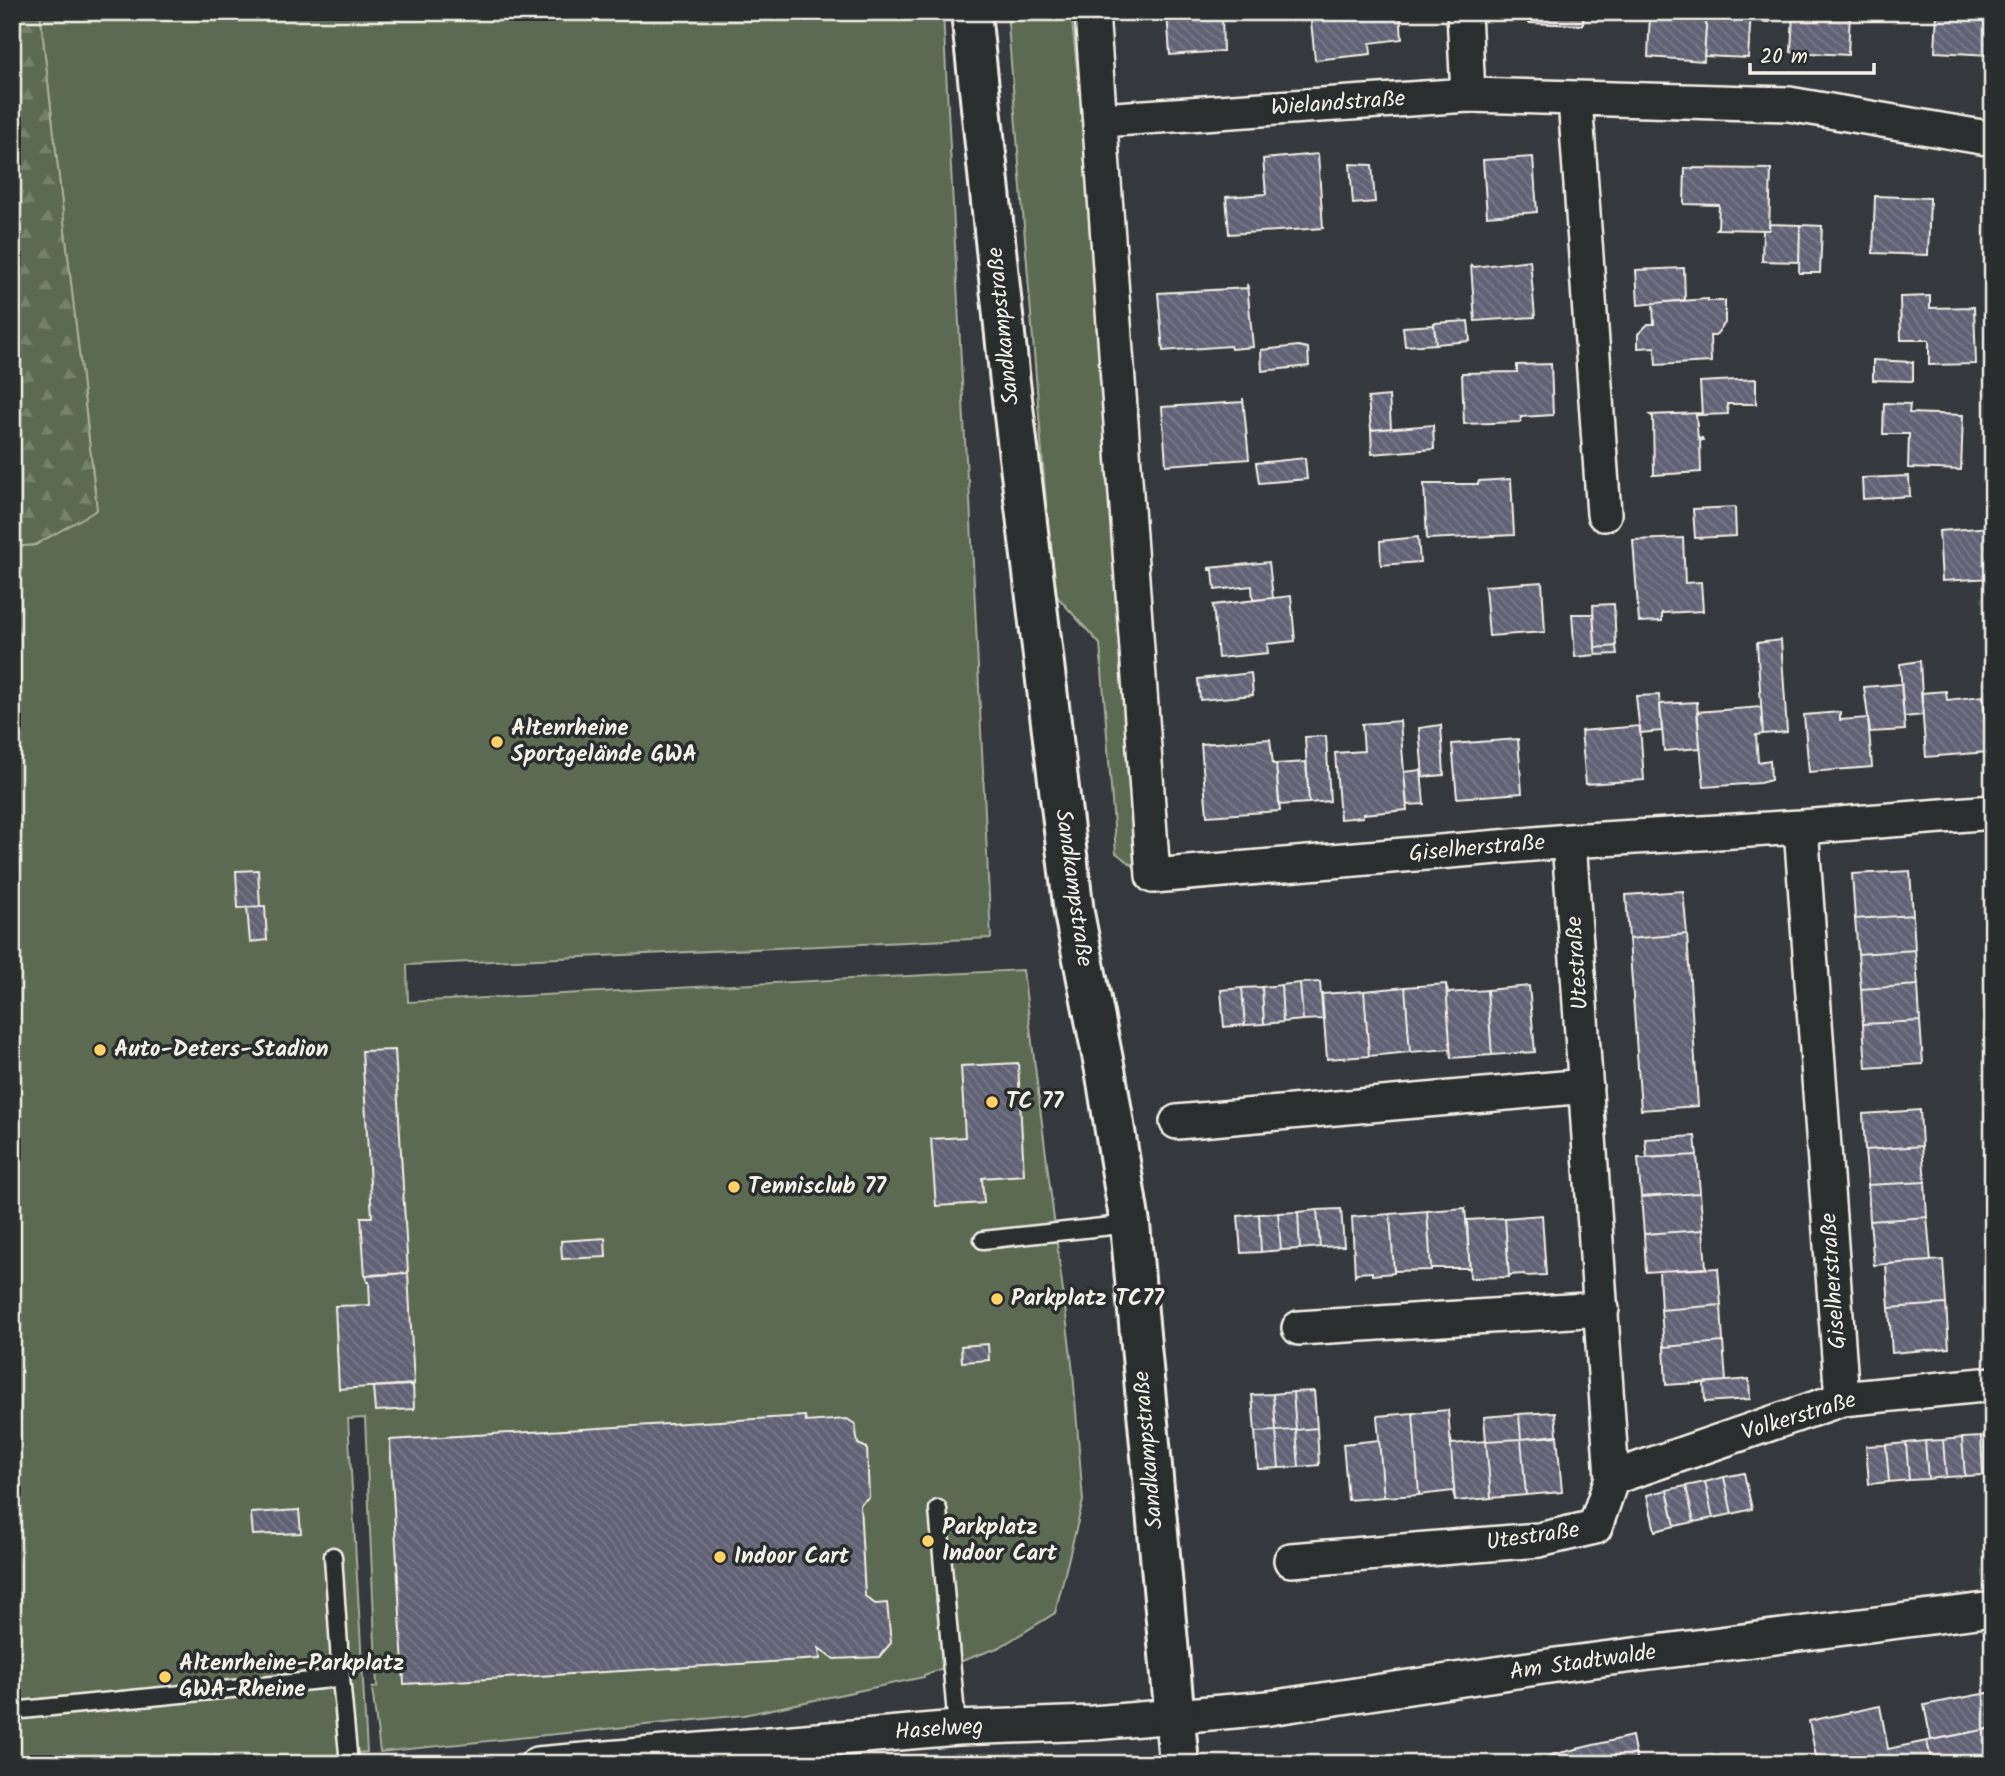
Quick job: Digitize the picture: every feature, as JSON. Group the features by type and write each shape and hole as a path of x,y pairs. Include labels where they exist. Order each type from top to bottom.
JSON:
{"street":[{"name":"Sandkampstraße","path":"971,12 1008,368 1074,913 1106,1075 1130,1224 1179,1764"},
{"path":"1092,12 1101,120"},
{"path":"1464,12 1468,95"},
{"name":"Wielandstraße","path":"1101,120 1468,95 1789,104 1993,139"},
{"path":"1575,99 1604,514"},
{"name":"Giselherstraße","path":"1101,120 1153,876 1569,841 1993,812"},
{"name":"Giselherstraße","path":"1801,827 1842,1399"},
{"name":"Utestraße","path":"1292,1560 1539,1540 1595,1527 1612,1478 1569,841"},
{"path":"1177,1122 1586,1086"},
{"path":"1299,1328 1602,1309"},
{"name":"Volkerstraße","path":"1612,1478 1842,1399 1993,1384"},
{"name":"Am Stadtwalde","path":"1174,1715 1269,1708 1556,1665 1993,1609"},
{"name":"Haselweg","path":"537,1764 957,1728 1093,1723 1174,1715"}],"lane":[{"path":"984,1240 1130,1224"},
{"path":"938,1509 957,1728"},
{"path":"333,1556 349,1764"},
{"path":"12,1711 341,1678"}],"green space":[{"path":"12,12 40,12 97,510 35,545 12,547 12,436 20,435 12,375"},
{"name":"Altenrheine Sportgelände GWA","path":"40,12 943,12 991,938 407,965 408,1002 1023,970 1073,1372 1083,1501 1055,1613 1000,1647 924,1677 744,1715 380,1752 372,1688 377,1687 365,1418 348,1419 367,1752 263,1764 12,1764 12,547 36,545 96,501"},
{"path":"1007,12 1071,12 1112,394 1144,874 1116,853 1100,644 1053,592"}],"building":[{"path":"1167,12 1222,12 1223,51 1170,55"},
{"path":"1310,12 1400,12 1402,39 1370,43 1371,54 1315,60"},
{"path":"1528,12 1584,12 1583,25 1528,23"},
{"path":"1650,12 1707,12 1704,61 1648,57"},
{"path":"1707,12 1751,12 1748,58 1704,56"},
{"path":"1751,12 1769,12 1769,22 1750,21"},
{"path":"1793,12 1850,12 1848,55 1791,52"},
{"path":"1937,12 1993,12 1990,55 1935,52"},
{"path":"1318,154 1323,228 1229,234 1226,197 1266,194 1263,159"},
{"path":"1533,157 1537,212 1487,216 1483,160"},
{"path":"1350,164 1372,165 1375,202 1353,204"},
{"path":"1685,168 1771,169 1769,230 1716,229 1719,205 1684,204"},
{"path":"1875,196 1930,198 1928,255 1873,253"},
{"path":"1769,224 1800,225 1799,262 1762,261 1763,230 1769,230"},
{"path":"1800,225 1822,226 1820,273 1799,273"},
{"path":"1530,260 1535,317 1475,321 1471,265 1474,267"},
{"path":"1684,268 1685,300 1638,305 1636,270"},
{"path":"1247,288 1253,347 1163,351 1158,293"},
{"path":"1930,296 1930,308 1974,307 1976,364 1929,365 1929,340 1901,340 1900,297"},
{"path":"1708,299 1725,301 1725,323 1715,336 1710,336 1711,362 1656,365 1655,347 1638,348 1638,334 1648,324 1654,324 1653,303"},
{"path":"1468,321 1470,341 1436,344 1434,323"},
{"path":"1434,325 1436,344 1405,346 1403,327"},
{"path":"1298,346 1308,348 1309,366 1262,371 1261,350"},
{"path":"1873,360 1913,362 1913,381 1873,380"},
{"path":"1551,364 1553,415 1521,417 1521,422 1464,424 1462,373 1517,372 1517,365"},
{"path":"1756,379 1756,404 1727,404 1728,414 1702,415 1700,382"},
{"path":"1389,396 1391,428 1371,430 1368,398"},
{"path":"1243,398 1249,459 1166,465 1162,407 1243,402"},
{"path":"1884,403 1910,404 1909,413 1963,415 1961,470 1908,468 1909,434 1883,434"},
{"path":"1701,413 1702,415 1696,415 1698,439 1703,440 1700,441 1701,472 1653,475 1653,417 1650,415"},
{"path":"1433,425 1434,449 1372,454 1371,430"},
{"path":"1305,458 1307,479 1259,483 1256,463"},
{"path":"1909,476 1910,496 1863,499 1862,478"},
{"path":"1511,479 1514,535 1427,539 1424,484 1478,484 1479,481"},
{"path":"1735,507 1736,536 1695,538 1693,509"},
{"path":"1991,527 1993,581 1992,578 1942,581 1939,531"},
{"path":"1418,537 1420,562 1381,565 1380,541"},
{"path":"1683,538 1685,583 1701,582 1703,611 1662,613 1662,621 1639,622 1633,540"},
{"path":"1269,562 1273,598 1253,600 1252,586 1215,590 1213,570 1209,568"},
{"path":"1542,582 1545,632 1489,636 1485,586"},
{"path":"1291,596 1295,641 1267,644 1268,653 1218,658 1213,605"},
{"path":"1614,604 1616,646 1595,648 1593,605"},
{"path":"1572,614 1593,614 1596,655 1575,657"},
{"path":"1781,640 1787,732 1763,734 1757,643"},
{"path":"1616,646 1617,654 1596,655 1595,648"},
{"path":"1920,661 1923,715 1904,717 1900,664"},
{"path":"1251,673 1253,695 1200,700 1198,679"},
{"path":"1901,684 1905,730 1870,732 1864,687"},
{"path":"1946,691 1947,700 1983,696 1988,752 1926,757 1921,693"},
{"path":"1659,695 1662,731 1640,733 1636,696"},
{"path":"1697,702 1700,748 1664,751 1660,704"},
{"path":"1761,707 1763,734 1756,735 1758,762 1770,760 1771,780 1704,787 1697,712"},
{"path":"1840,712 1840,720 1868,718 1872,767 1809,772 1804,715"},
{"path":"1400,721 1407,810 1340,819 1335,753 1364,751 1362,724"},
{"path":"1441,725 1444,775 1423,777 1419,728"},
{"path":"1640,726 1644,780 1586,784 1581,731"},
{"path":"1326,736 1330,801 1309,803 1305,737"},
{"path":"1270,739 1273,764 1276,764 1280,811 1207,816 1201,744"},
{"path":"1518,739 1522,793 1457,798 1452,744"},
{"path":"1306,762 1309,803 1279,805 1276,764"},
{"path":"1421,770 1424,804 1407,805 1404,772"},
{"path":"258,870 260,907 238,908 236,871"},
{"path":"1910,871 1913,915 1855,919 1852,874"},
{"path":"1683,891 1687,934 1629,939 1626,895"},
{"path":"265,906 267,940 250,942 247,907"},
{"path":"1913,915 1915,950 1858,954 1855,919"},
{"path":"1687,934 1698,1106 1641,1110 1629,939"},
{"path":"1915,950 1918,985 1861,989 1858,954"},
{"path":"1320,982 1323,1019 1303,1020 1300,983"},
{"path":"1300,983 1303,1020 1283,1022 1281,985"},
{"path":"1446,984 1448,993 1487,990 1492,1055 1451,1058"},
{"path":"1446,984 1451,1058 1450,1049 1410,1052 1405,987"},
{"path":"1281,985 1283,1022 1264,1024 1262,987"},
{"path":"1918,985 1920,1021 1863,1024 1861,989"},
{"path":"1529,986 1535,1052 1492,1055 1487,990"},
{"path":"1262,987 1264,1024 1245,1025 1242,988"},
{"path":"1405,987 1410,1052 1369,1056 1364,991"},
{"path":"1242,988 1245,1025 1224,1027 1221,990"},
{"path":"1364,991 1369,1056 1327,1059 1322,994"},
{"path":"1920,1021 1923,1064 1866,1068 1863,1024"},
{"path":"395,1050 408,1273 365,1275 361,1217 372,1217 362,1051"},
{"name":"TC 77","path":"1018,1063 1024,1175 982,1178 984,1203 936,1206 931,1139 965,1137 961,1066"},
{"path":"1920,1110 1922,1146 1865,1150 1863,1114"},
{"path":"1695,1136 1697,1155 1647,1158 1645,1139"},
{"path":"1922,1146 1925,1182 1868,1185 1865,1150"},
{"path":"1697,1155 1700,1193 1641,1197 1638,1158"},
{"path":"1925,1182 1927,1217 1870,1221 1868,1185"},
{"path":"1700,1193 1703,1230 1644,1234 1641,1197"},
{"path":"1465,1208 1470,1268 1431,1268 1427,1211"},
{"path":"1341,1209 1344,1246 1320,1247 1317,1210"},
{"path":"1317,1210 1320,1247 1300,1249 1298,1212"},
{"path":"1427,1211 1431,1270 1394,1271 1390,1214"},
{"path":"1298,1212 1300,1249 1281,1250 1278,1213"},
{"path":"1278,1213 1281,1250 1261,1252 1259,1214"},
{"path":"1259,1214 1261,1252 1241,1253 1238,1216"},
{"path":"1390,1214 1394,1273 1357,1273 1355,1276 1352,1217"},
{"path":"1542,1215 1546,1275 1524,1274 1509,1277 1505,1218"},
{"path":"1927,1217 1931,1261 1874,1265 1870,1221"},
{"path":"1505,1218 1509,1277 1470,1278 1467,1220"},
{"path":"1703,1230 1706,1268 1646,1272 1644,1234"},
{"path":"605,1238 606,1257 562,1259 561,1241"},
{"path":"1943,1260 1946,1304 1889,1308 1886,1264"},
{"path":"1718,1268 1721,1305 1661,1310 1659,1271"},
{"path":"408,1273 414,1384 339,1389 335,1306 370,1305 369,1282 366,1276"},
{"path":"1946,1304 1949,1348 1892,1353 1889,1308"},
{"path":"1721,1305 1723,1342 1664,1347 1661,1310"},
{"path":"1723,1342 1726,1381 1666,1385 1664,1347"},
{"path":"988,1344 989,1360 962,1362 961,1346"},
{"path":"1749,1379 1750,1399 1705,1402 1704,1383"},
{"path":"413,1385 414,1409 375,1411 373,1387"},
{"path":"1314,1391 1317,1428 1296,1430 1293,1392"},
{"path":"1293,1392 1296,1430 1276,1431 1273,1394"},
{"path":"1273,1394 1276,1431 1255,1432 1252,1395"},
{"path":"1448,1410 1455,1501 1453,1491 1419,1495 1413,1413"},
{"path":"1555,1412 1557,1435 1521,1439 1519,1414"},
{"path":"1413,1413 1419,1495 1384,1497 1377,1416"},
{"path":"1519,1414 1521,1439 1486,1441 1484,1417"},
{"path":"805,1416 806,1422 847,1419 855,1424 858,1444 867,1448 869,1497 860,1504 865,1596 875,1604 887,1603 891,1643 879,1657 834,1659 819,1648 820,1659 404,1684 390,1440"},
{"path":"1317,1428 1319,1465 1299,1467 1296,1430"},
{"path":"1296,1430 1299,1467 1279,1468 1276,1431"},
{"path":"1276,1431 1279,1468 1258,1469 1255,1432"},
{"path":"1450,1435 1452,1444 1486,1441 1491,1498 1455,1501"},
{"path":"1557,1436 1562,1492 1526,1495 1521,1439"},
{"path":"1993,1436 1993,1474 1983,1475 1981,1437"},
{"path":"1981,1437 1983,1475 1965,1476 1962,1438"},
{"path":"1962,1438 1965,1476 1946,1477 1943,1440"},
{"path":"1521,1439 1526,1495 1491,1498 1486,1441"},
{"path":"1379,1440 1384,1497 1348,1500 1343,1444"},
{"path":"1943,1440 1946,1477 1928,1479 1925,1441"},
{"path":"1925,1441 1928,1479 1909,1480 1906,1443"},
{"path":"1906,1443 1909,1480 1889,1482 1886,1445"},
{"path":"1886,1445 1889,1482 1869,1484 1866,1446"},
{"path":"1744,1473 1752,1509 1732,1514 1724,1477"},
{"path":"1724,1477 1732,1514 1713,1518 1705,1482"},
{"path":"1705,1482 1713,1518 1694,1522 1686,1486"},
{"path":"1686,1486 1694,1522 1675,1526 1667,1490"},
{"path":"1667,1490 1675,1526 1655,1531 1647,1495"},
{"path":"299,1510 301,1533 253,1535 251,1513"},
{"path":"1993,1692 1993,1728 1931,1740 1924,1705"},
{"path":"1880,1706 1888,1749 1927,1741 1932,1764 1810,1764 1817,1762 1809,1721"},
{"path":"1993,1728 1993,1764 1932,1764 1927,1741"},
{"path":"1632,1736 1637,1764 1553,1764 1551,1755"}],"place":[{"name":"Altenrheine Sportgelände GWA","path":"497,742"},
{"name":"Auto-Deters-Stadion","path":"100,1050"},
{"name":"TC 77","path":"992,1102"},
{"name":"Tennisclub 77","path":"734,1187"},
{"name":"Parkplatz TC77","path":"997,1299"},
{"name":"Parkplatz Indoor Cart","path":"928,1541"},
{"name":"Indoor Cart","path":"720,1557"},
{"name":"Altenrheine-Parkplatz GWA-Rheine","path":"165,1677"}]}
